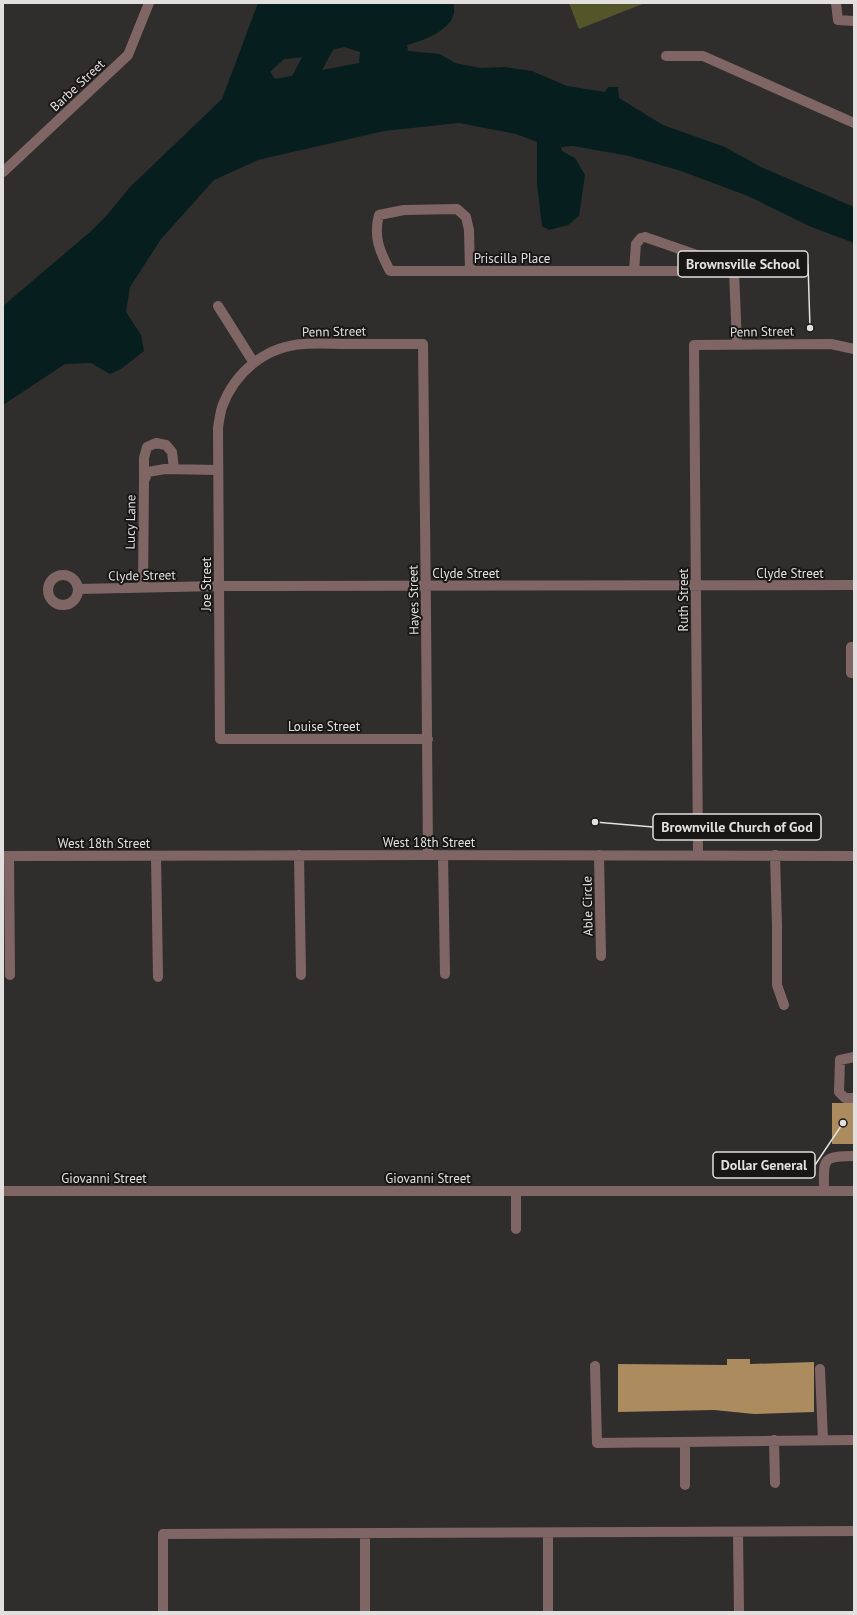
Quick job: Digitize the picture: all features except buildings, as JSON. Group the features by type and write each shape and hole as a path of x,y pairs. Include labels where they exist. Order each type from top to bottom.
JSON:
{"street":[{"name":"Barbe Street","path":"3,172 128,55 149,3"},
{"path":"836,3 838,20 854,21"},
{"path":"666,56 702,56 854,123"},
{"name":"Priscilla Place","path":"470,271 469,230 466,217 456,209 404,210 380,215 376,226 379,250 390,271 470,271 634,271 734,270"},
{"path":"634,271 636,244 641,238 645,237 714,261 734,270 736,344"},
{"path":"218,306 254,363"},
{"name":"Penn Street","path":"218,428 222,409 228,394 243,372 263,356 279,349 304,344 423,344"},
{"name":"Hayes Street","path":"423,344 428,855"},
{"name":"Penn Street","path":"694,345 831,344 854,349"},
{"name":"Ruth Street","path":"694,345 698,855"},
{"name":"Joe Street","path":"218,428 220,739"},
{"name":"Lucy Lane","path":"143,588 144,458 147,447 156,443 166,445 172,452 174,469"},
{"name":"Lucy Lane","path":"144,481 148,472 165,469 218,470"},
{"name":"Clyde Street","path":"78,589 218,586 854,585"},
{"path":"854,647 851,647 852,673 854,673"},
{"name":"Louise Street","path":"220,739 428,739"},
{"path":"299,855 301,975"},
{"path":"443,855 445,974"},
{"name":"Able Circle","path":"599,855 601,956"},
{"path":"775,855 777,985 784,1005"},
{"path":"6,856 10,975"},
{"name":"West 18th Street","path":"6,856 854,856"},
{"path":"156,856 158,977"},
{"path":"854,1057 840,1060 839,1066 840,1092 844,1098 854,1098"},
{"path":"824,1191 824,1165 827,1159 834,1156 854,1156"},
{"name":"Giovanni Street","path":"3,1191 854,1191"},
{"path":"516,1191 516,1229"},
{"path":"595,1366 597,1443 854,1440"},
{"path":"820,1369 823,1440"},
{"path":"774,1440 775,1483"},
{"path":"685,1442 685,1485"},
{"path":"163,1612 163,1534 854,1531"},
{"path":"738,1532 739,1612"},
{"path":"548,1533 548,1612"},
{"path":"365,1534 366,1612"}],"green space":[{"path":"569,3 645,3 579,29"}],"water":[{"path":"258,3 454,3 454,13 447,25 442,30 428,38 407,45 408,51 440,54 455,63 481,68 504,67 532,71 567,86 605,92 608,87 618,87 619,98 663,125 725,147 761,167 854,207 854,243 809,226 748,196 681,171 629,156 573,146 561,147 562,151 575,158 585,175 579,216 568,225 549,230 542,226 537,184 537,142 516,134 459,123 384,131 258,160 214,180 161,239 130,287 126,312 141,335 144,351 121,369 110,374 91,363 65,364 3,405 3,306 90,232 107,215 130,187 222,99","holes":["344,47 360,52 359,63 275,79 270,72 284,59 306,57"]}],"waterway":[{"path":"292,102 344,3"}],"place":[{"name":"Brownsville School","path":"810,328"},
{"name":"Brownville Church of God","path":"595,822"},
{"name":"Dollar General","path":"843,1123"}]}
